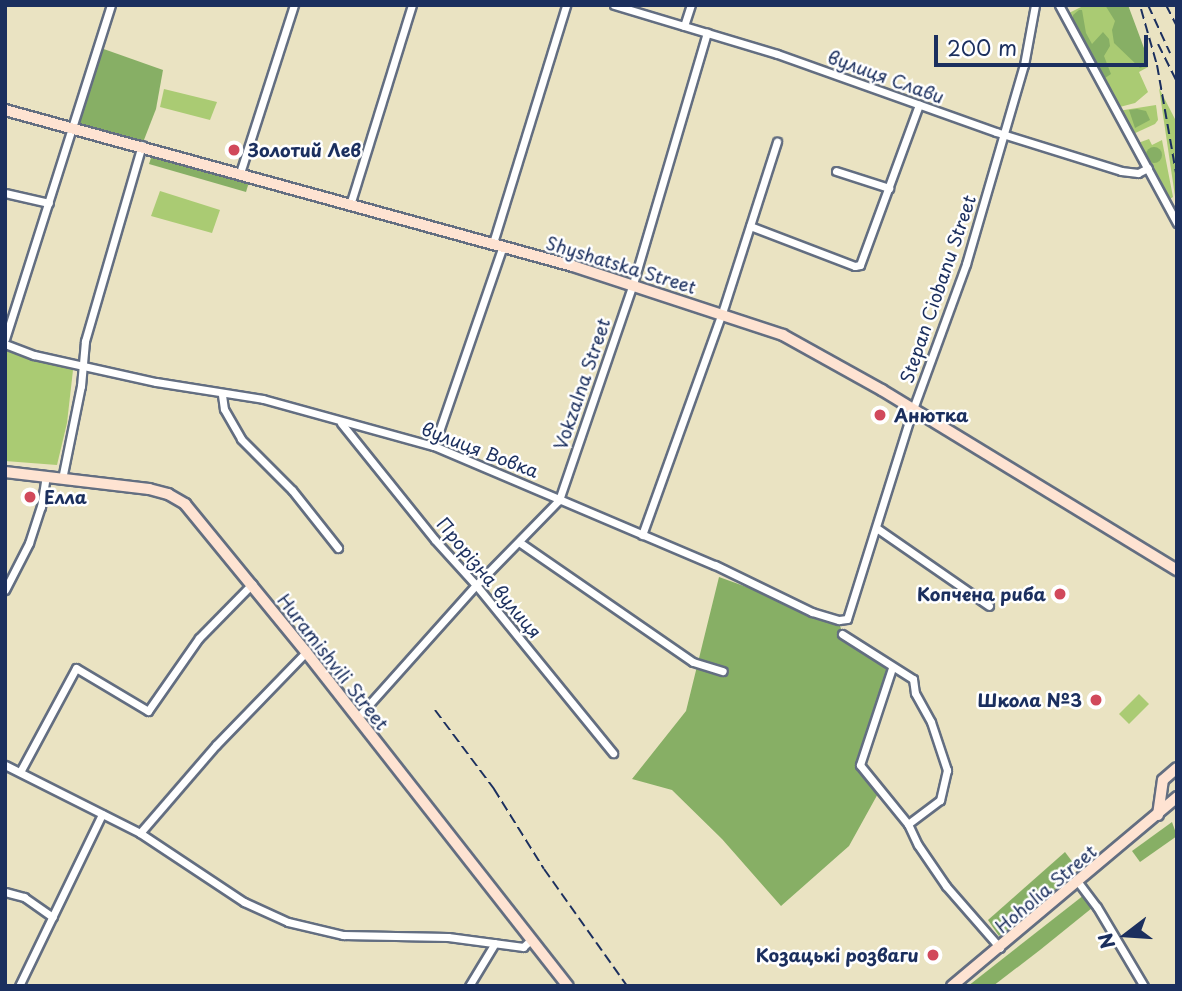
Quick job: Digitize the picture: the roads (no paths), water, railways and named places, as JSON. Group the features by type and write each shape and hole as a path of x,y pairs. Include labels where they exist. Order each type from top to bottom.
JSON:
{"street":[{"path":"5,339 111,5"},
{"path":"240,173 294,5"},
{"path":"350,205 412,5"},
{"path":"435,446 498,245 566,5"},
{"name":"вулиця Слави","path":"614,5 777,54 1003,135 1121,172 1138,173 1147,169"},
{"path":"684,26 691,5"},
{"name":"Stepan Ciobanu Street","path":"847,620 878,529 913,409 966,264 1024,65 1035,5"},
{"path":"1059,5 1177,223"},
{"name":"Vokzalna Street","path":"357,718 476,585 559,500 633,284 708,33"},
{"path":"750,226 857,266 862,262 919,105"},
{"name":"Shyshatska Street","path":"5,110 71,130 142,145 498,245 722,313 814,351 1177,570"},
{"path":"642,535 722,313 777,142"},
{"path":"62,479 83,367 85,341 142,145"},
{"path":"836,170 889,188"},
{"path":"5,193 49,204"},
{"name":"вулиця Вовка","path":"5,344 83,367 222,395 263,398 341,423 435,446 760,584 814,613 847,620"},
{"path":"222,395 224,409 241,439 292,490 338,548"},
{"name":"Прорізна вулиця","path":"341,423 613,753"},
{"name":"Huramishvili Street","path":"5,472 149,489 186,504 306,652 568,986"},
{"path":"5,590 29,543 41,507 46,477"},
{"path":"878,529 989,606"},
{"path":"519,542 693,662 723,671"},
{"path":"20,772 76,668 148,711 200,638 252,584"},
{"path":"842,634 913,679 915,693 931,722 947,770 940,800 908,824"},
{"path":"140,833 216,745 306,652"},
{"path":"892,668 860,765 908,824 918,845 946,886 1000,948"},
{"path":"5,765 140,833 244,902 288,922 343,934 448,937 523,947 532,939"},
{"path":"1158,815 1163,780 1177,768"},
{"name":"Hoholia Street","path":"1163,780 1163,792 1168,797 1177,796"},
{"name":"Hoholia Street","path":"953,986 1158,815 1177,796"},
{"name":"Hoholia Street","path":"1158,815 1177,809"},
{"path":"19,986 102,814"},
{"path":"1078,882 1097,907 1144,986"},
{"path":"5,892 24,897 53,917"},
{"path":"468,986 495,943"}],"railway":[{"path":"1148,5 1170,53"},
{"path":"1166,5 1177,27"},
{"path":"1141,9 1157,65 1177,179"},
{"path":"1158,44 1177,82"},
{"path":"1176,347 1177,340"},
{"path":"435,710 494,789 544,869 627,986"}],"place":[{"name":"Золотий Лев","path":"234,150"},
{"name":"Анютка","path":"880,415"},
{"name":"Елла","path":"30,497"},
{"name":"Копчена риба","path":"1060,594"},
{"name":"Школа №3","path":"1096,700"},
{"name":"Козацькі розваги","path":"933,955"}]}
